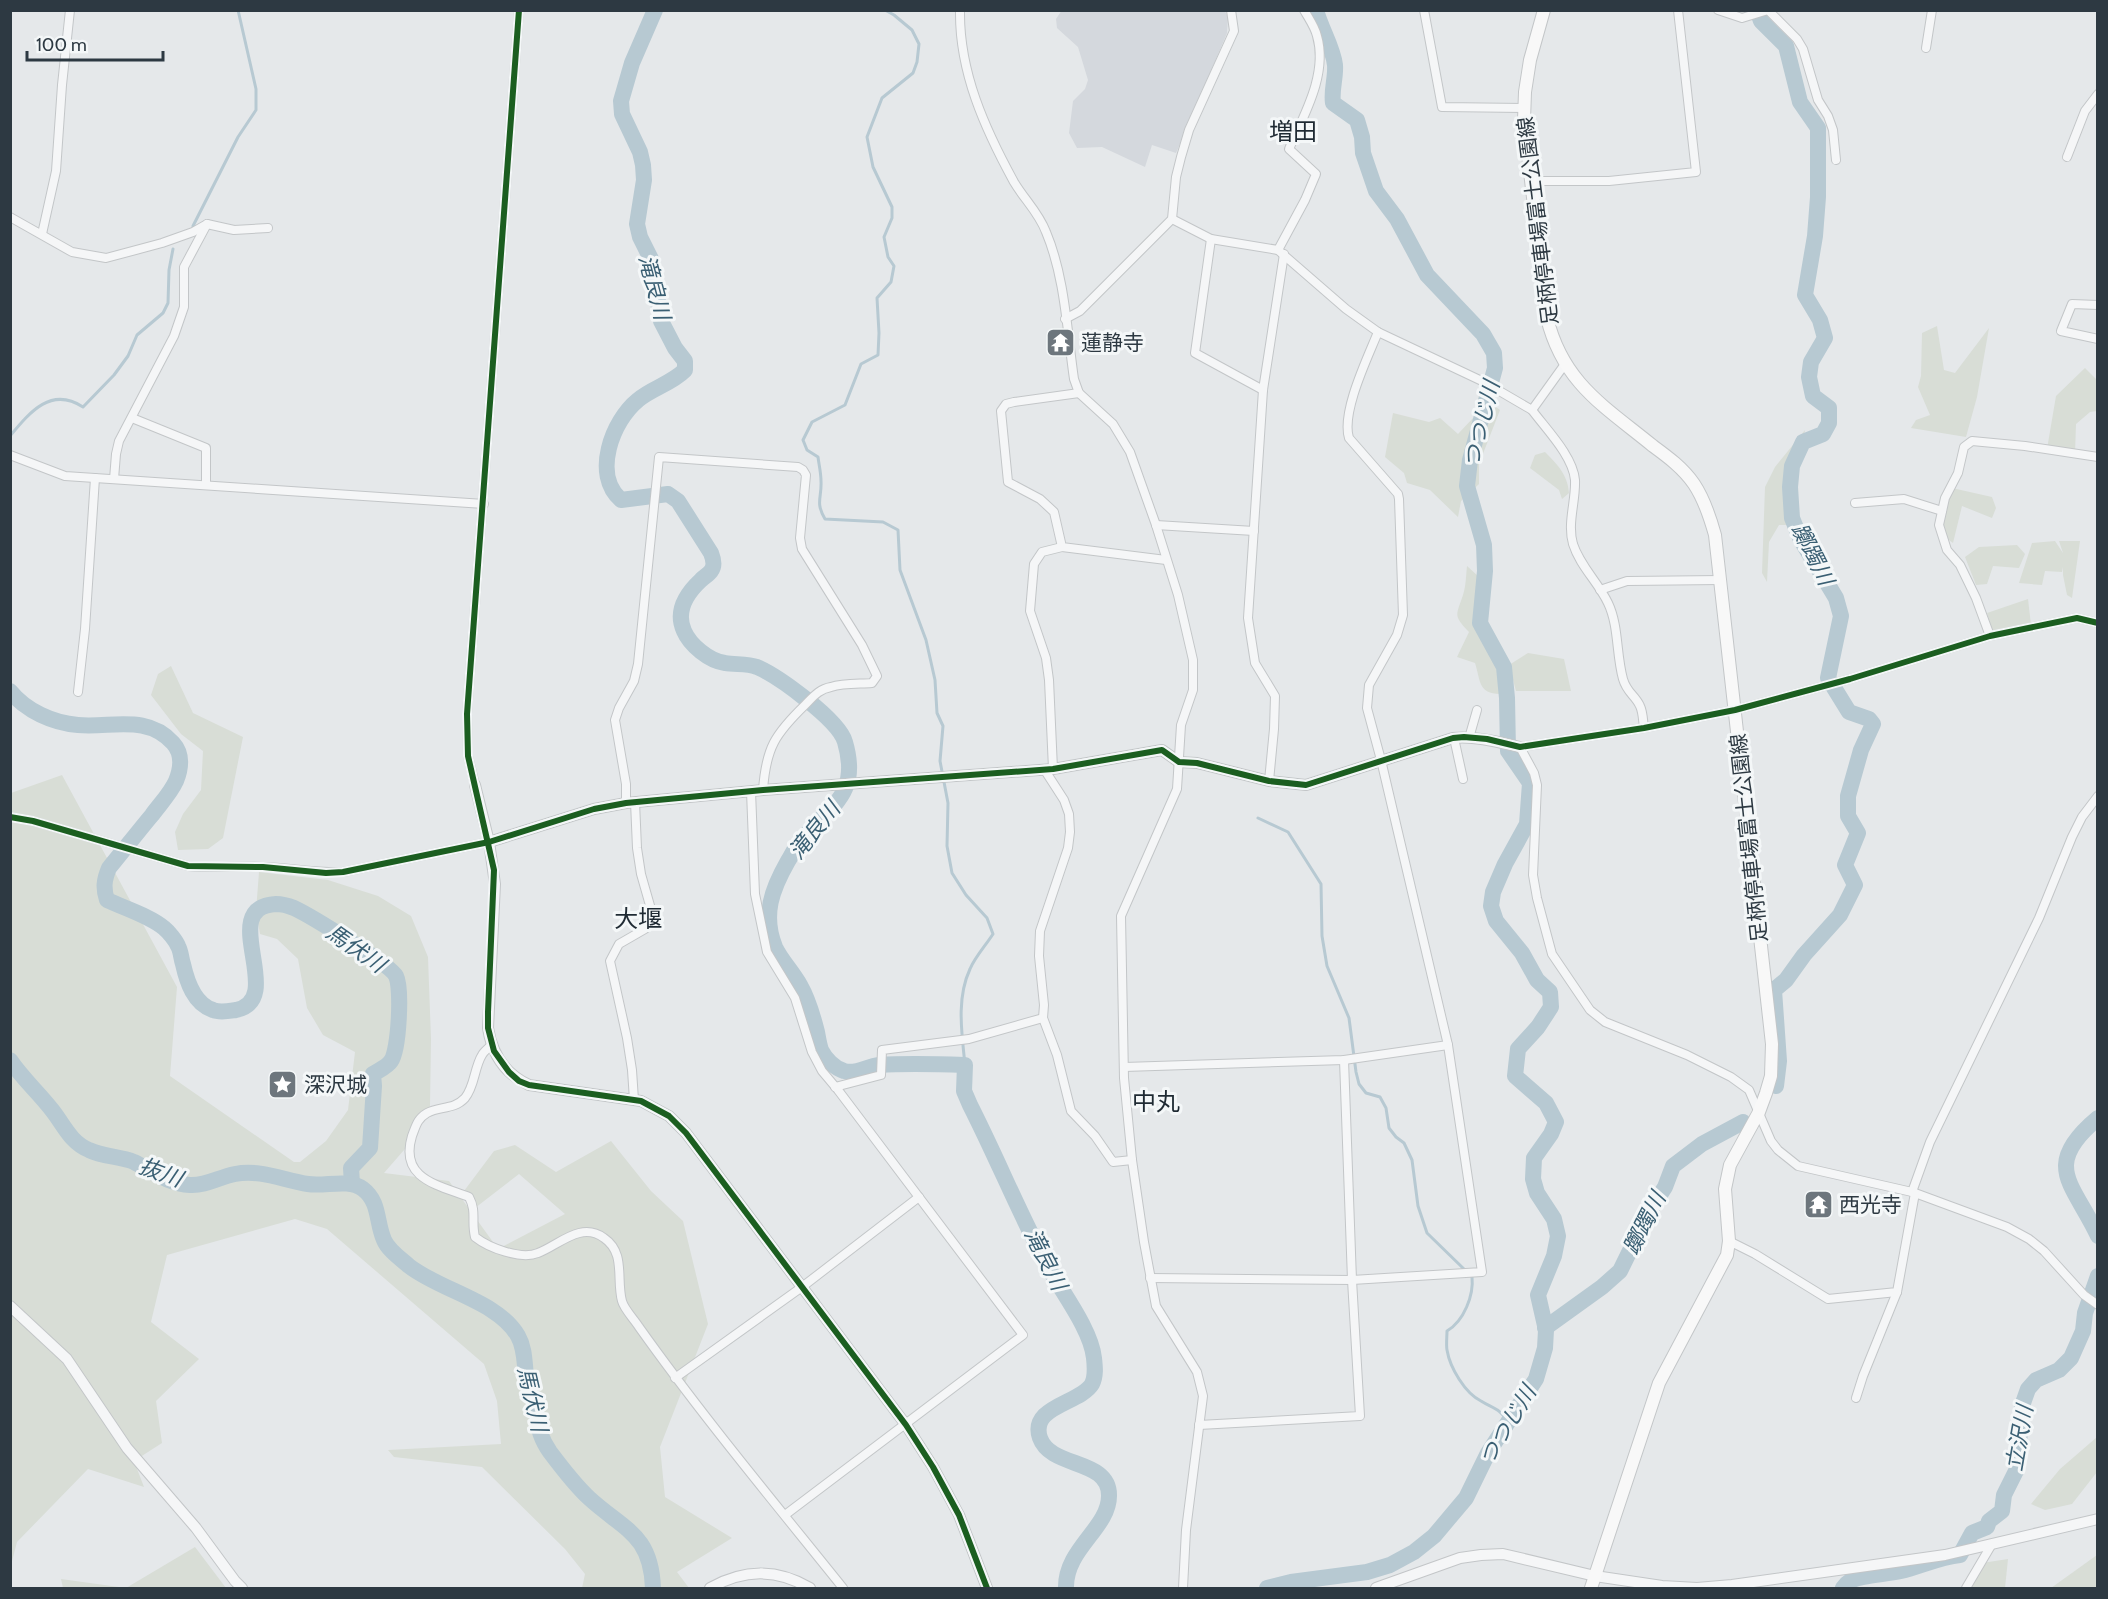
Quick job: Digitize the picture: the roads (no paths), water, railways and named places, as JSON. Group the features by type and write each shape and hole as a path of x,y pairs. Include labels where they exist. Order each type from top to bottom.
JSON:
{"main road":[{"name":"足柄停車場富士公園線","path":"1544,10 1530,60 1524,108 1530,181 1547,318 1555,347 1583,388 1680,467 1694,484 1710,515 1721,580 1772,1044 1771,1076 1760,1112 1730,1165 1725,1189 1729,1241 1724,1262 1659,1383 1592,1588"}],"street":[{"path":"42,234 56,171 70,10"},
{"path":"519,10 467,714 468,756 489,842 495,884 488,1012 491,1045 499,1061 509,1072 529,1085 641,1101 662,1112 686,1133 906,1425 933,1467 959,1515 987,1588"},
{"path":"960,10 963,54 970,82 995,145 1015,184 1042,222 1054,252 1078,393 1113,424 1124,440 1156,525 1178,595 1193,660 1193,690 1181,725 1177,789 1121,916 1124,1067 1132,1160 1150,1278 1156,1306 1197,1372 1203,1396 1186,1530 1184,1588"},
{"path":"1065,319 1080,310 1172,219 1176,177 1189,130 1234,31 1231,10"},
{"path":"1269,781 1275,729 1275,696 1255,663 1248,618 1263,390 1281,252 1316,174 1289,149 1313,94 1318,72 1320,49 1317,33 1304,10"},
{"path":"1424,10 1442,107 1524,108"},
{"path":"1530,181 1609,181 1696,172 1678,10"},
{"path":"1718,10 1742,18 1766,11 1797,39 1803,49 1818,100 1833,130 1836,160"},
{"path":"1926,48 1932,10"},
{"path":"2067,158 2073,137 2085,111 2097,94"},
{"path":"10,217 72,252 106,258 162,243 207,224 234,230 268,228"},
{"path":"1172,219 1211,239 1281,252 1321,288 1378,332 1484,382 1532,410 1568,458 1573,470 1575,480 1571,520 1572,542 1584,568 1607,601 1614,619 1618,658 1626,690 1640,705 1644,728"},
{"path":"114,479 119,441 181,319 184,307 184,267 207,224"},
{"path":"1211,239 1196,353 1263,390"},
{"path":"2097,305 2072,304 2061,331 2097,339"},
{"path":"1150,1278 1352,1281 1482,1272 1448,1046 1367,708 1369,685 1397,635 1404,615 1398,494 1349,438 1347,432 1354,394 1378,332"},
{"path":"1532,410 1565,364"},
{"path":"1062,547 1054,512 1040,499 1008,482 1001,411 1006,404 1014,402 1078,393"},
{"path":"132,417 206,448 206,485"},
{"path":"1990,636 1976,598 1960,565 1947,550 1941,534 1940,525 1945,498 1958,473 1964,447 1972,441 2097,457"},
{"path":"10,455 65,476 484,504"},
{"path":"634,1100 628,1049 610,962 619,944 645,929 653,916 640,866 615,720 634,681 638,664 659,457 798,467 803,470 806,475 800,538 802,549 862,645 877,676 872,683 832,686 819,691 782,728 766,762 763,790"},
{"path":"78,692 96,478"},
{"path":"1855,504 1904,499 1942,511"},
{"path":"1156,525 1254,531"},
{"path":"1132,1160 1113,1162 1095,1136 1071,1110 1057,1054 1043,1018 1044,1005 1039,956 1040,931 1068,848 1070,832 1069,814 1048,769 1049,680 1042,640 1030,611 1034,564 1042,552 1062,547 1166,560"},
{"path":"1600,590 1627,581 1721,580"},
{"path":"10,817 33,821 188,866 263,867 326,873 353,871 489,842 594,808 630,802 1048,769 1162,750 1179,762 1197,763 1269,781 1306,785 1454,738 1512,745 1644,728 1735,710 1990,636 2077,618 2097,623"},
{"path":"1469,738 1477,710"},
{"path":"1454,738 1463,779"},
{"path":"1512,745 1534,773 1537,785 1533,875 1552,954 1590,1010 1605,1022 1687,1055 1731,1077 1749,1090 1771,1141 1778,1150 1798,1166 1914,1193 2007,1227 2030,1239 2044,1251 2084,1295 2097,1305"},
{"path":"751,791 755,894 767,952 795,998 812,1053 822,1071 1023,1335 785,1515"},
{"path":"1856,1398 1897,1292 1914,1193 1930,1142 2039,918 2082,816 2097,796"},
{"path":"835,1087 880,1075 882,1050 961,1040 1043,1018"},
{"path":"491,1045 481,1055 465,1098 454,1107 428,1113 417,1121 411,1142 412,1168 422,1179 469,1197 475,1208 473,1226 475,1237 486,1245 526,1256 538,1253 573,1234 596,1232 610,1242 617,1254 622,1302 675,1378 843,1588"},
{"path":"1124,1067 1344,1060 1448,1046"},
{"path":"1199,1425 1360,1416 1352,1281 1344,1060"},
{"path":"675,1378 802,1287 919,1197"},
{"path":"1729,1241 1755,1254 1828,1299 1897,1292"},
{"path":"10,1306 67,1359 127,1448 196,1528 242,1588"},
{"path":"1376,1588 1436,1566 1481,1555 1503,1554 1595,1576 1662,1586 1697,1588 1732,1586 1945,1555 2097,1519"},
{"path":"1966,1588 1992,1544"},
{"path":"710,1588 732,1578 760,1573 795,1580 810,1588"}],"waterway":[{"path":"193,226 238,137 256,110 256,89 238,10"},
{"name":"滝良川","path":"655,10 632,63 621,101 622,114 640,152 643,165 644,180 637,224 640,237 652,261 661,321 675,348 685,361 685,370 674,379 643,396 620,421 609,449 608,477 612,489 621,500 668,494 678,501 711,553 712,569 691,591 682,610 682,624 691,642 701,652 719,662 757,667 779,679 832,722 845,742 849,761 849,776 845,788 831,809 798,844 782,871 773,892 769,913 771,935 775,947 805,996 814,1020 821,1050 837,1068 853,1072 879,1065 965,1065 964,1091 970,1105 1037,1245 1087,1335 1094,1361 1095,1375 1092,1384 1086,1391 1048,1412 1039,1427 1040,1438 1046,1448 1056,1455 1091,1469 1107,1484 1109,1496 1107,1508 1072,1562 1066,1588"},
{"path":"885,10 912,30 919,44 913,73 882,98 867,137 873,167 892,207 892,218 884,237 888,257 894,266 891,282 877,298 878,355 861,364 845,405 812,422 803,440 807,450 818,457 821,478 820,504 825,519 883,522 898,530 900,570 926,640 935,680 937,713 943,726 940,761 948,803 947,846 952,873 966,895 987,918 993,934 972,965 963,992 961,1017 965,1065"},
{"name":"つつじ川","path":"1267,1588 1291,1582 1367,1572 1390,1565 1414,1552 1434,1536 1466,1498 1488,1453 1536,1379 1545,1348 1546,1330 1538,1295 1554,1256 1558,1236 1554,1219 1537,1193 1533,1179 1534,1158 1551,1134 1556,1122 1546,1103 1515,1076 1518,1049 1538,1027 1551,1007 1550,992 1537,980 1522,953 1496,921 1491,906 1493,892 1505,864 1527,824 1530,783 1508,751 1504,667 1480,623 1485,571 1484,545 1467,486 1470,460 1495,368 1494,353 1483,334 1427,275 1397,219 1376,191 1363,153 1362,137 1357,120 1333,103 1334,58 1316,10"},
{"name":"躑躅川","path":"1757,10 1761,21 1786,46 1800,102 1818,128 1818,197 1815,236 1805,295 1820,320 1825,338 1811,362 1809,377 1813,396 1829,408 1829,423 1823,434 1803,442 1792,466 1790,487 1792,518 1801,540 1836,598 1841,616 1828,678 1849,712 1869,719 1873,724 1861,750 1848,796 1848,816 1858,833 1845,865 1855,885 1840,915 1804,955 1786,980 1774,990 1779,1061 1776,1086"},
{"path":"10,436 33,411 51,401 61,399 83,407 114,375 128,356 137,335 163,313 168,303 169,270 173,249"},
{"name":"馬伏川","path":"10,691 32,710 50,719 78,725 140,725 163,734 176,747 180,762 176,781 165,799 109,868 105,880 105,892 107,900 152,920 170,934 179,948 192,991 206,1007 222,1012 236,1010 250,1002 256,989 250,936 251,920 259,909 276,904 294,908 315,920 380,961 396,976 399,1005 394,1055 385,1067 373,1074 370,1148 351,1168 352,1184"},
{"path":"1258,818 1288,832 1321,884 1322,936 1327,966 1349,1018 1359,1084 1366,1093 1380,1097 1386,1108 1389,1128 1404,1143 1412,1160 1418,1206 1427,1233 1465,1270"},
{"name":"馬伏川","path":"10,1060 47,1103 68,1133 82,1147 134,1162 168,1180 196,1185 235,1174 253,1173 315,1185 350,1184 363,1189 375,1206 384,1240 395,1254 422,1275 497,1314 518,1336 524,1353 527,1382 546,1445 584,1493 624,1526 641,1544 651,1570 653,1588"},
{"name":"立沢川","path":"2098,1118 2080,1135 2070,1149 2066,1163 2067,1176 2072,1188 2098,1236"},
{"name":"躑躅川","path":"1545,1328 1602,1287 1620,1271 1649,1212 1665,1187 1673,1166 1702,1144 1743,1122"},
{"path":"1470,1275 1472,1284 1467,1307 1458,1321 1447,1331 1449,1357 1455,1372 1469,1392 1499,1411 1507,1421"},
{"name":"立沢川","path":"1843,1588 1857,1578 1901,1571 1960,1555 1972,1533 1987,1527 1989,1521 2002,1511 2004,1495 2017,1469 2022,1406 2028,1389 2036,1380 2059,1370 2071,1358 2083,1331 2085,1313 2098,1276"}],"place":[{"name":"蓮静寺","path":"1060,343"},
{"name":"深沢城","path":"283,1085"},
{"name":"西光寺","path":"1818,1205"}],"district":[{"name":"増田","path":"1293,132"},
{"name":"大堰","path":"638,919"},
{"name":"中丸","path":"1156,1102"}],"water label":[{"name":"抜川","path":"161,1172"}]}
